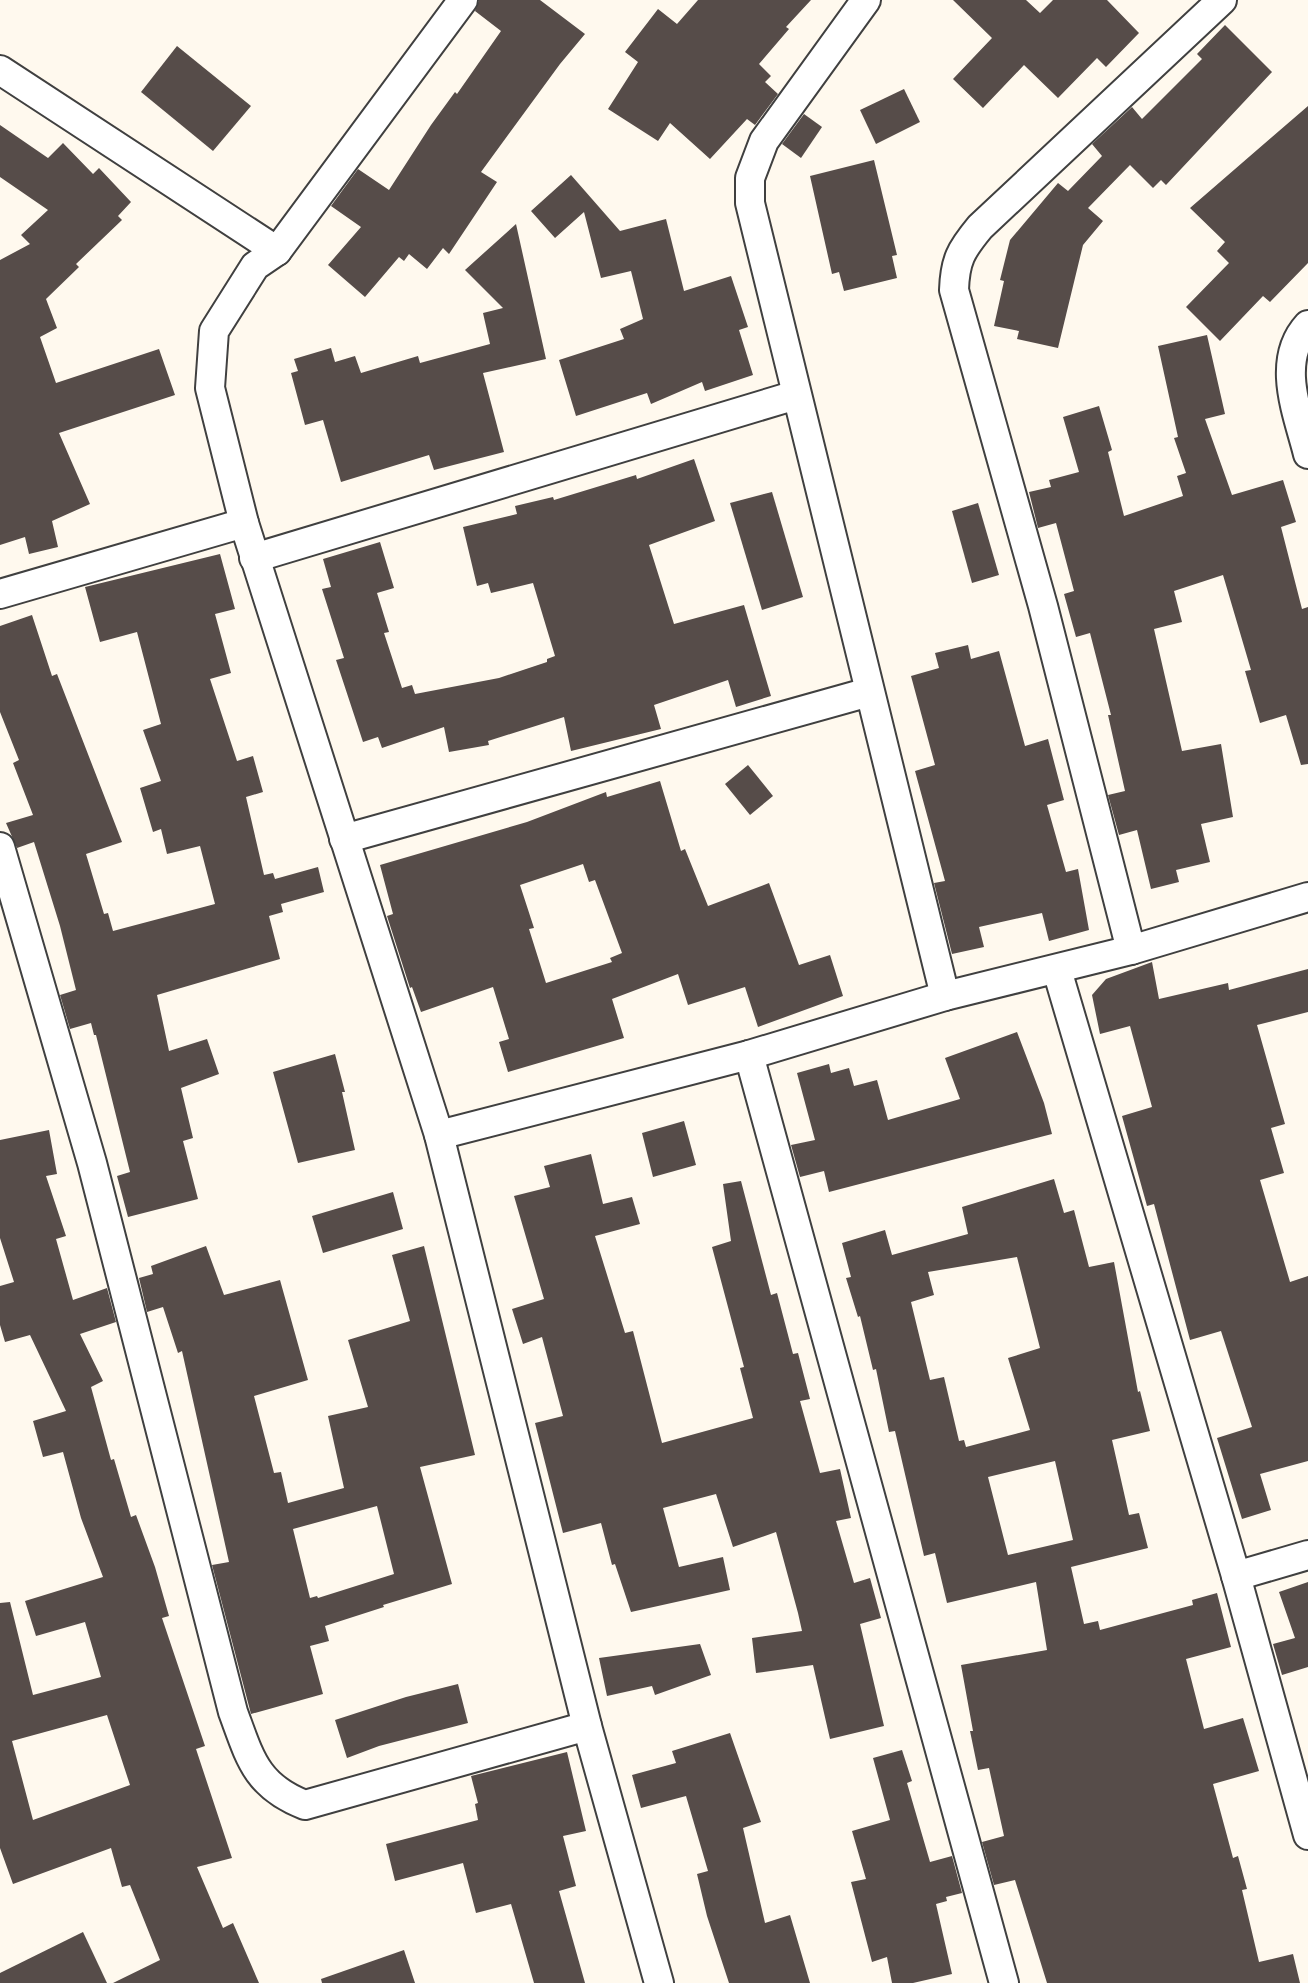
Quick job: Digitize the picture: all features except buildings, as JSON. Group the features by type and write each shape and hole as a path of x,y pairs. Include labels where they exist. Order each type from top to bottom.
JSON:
{"street":[{"path":"463,0 277,251 255,267 214,332 210,388 254,558 439,1135 587,1726 658,1983"},
{"path":"866,0 765,141 750,178 750,203 945,996"},
{"path":"1131,950 1043,606 954,290 955,270 961,250 980,227 1222,0"},
{"path":"0,70 277,251"},
{"path":"1308,326 1292,352 1291,388 1308,454"},
{"path":"254,558 796,395"},
{"path":"0,594 244,523"},
{"path":"344,839 869,692"},
{"path":"0,847 92,1163 233,1712 249,1754 263,1780 285,1797 305,1804 587,1726"},
{"path":"439,1135 749,1055 945,996 1131,950 1308,897"},
{"path":"1057,970 1236,1576 1308,1835"},
{"path":"749,1055 1004,1983"},
{"path":"1236,1576 1308,1555"}]}
